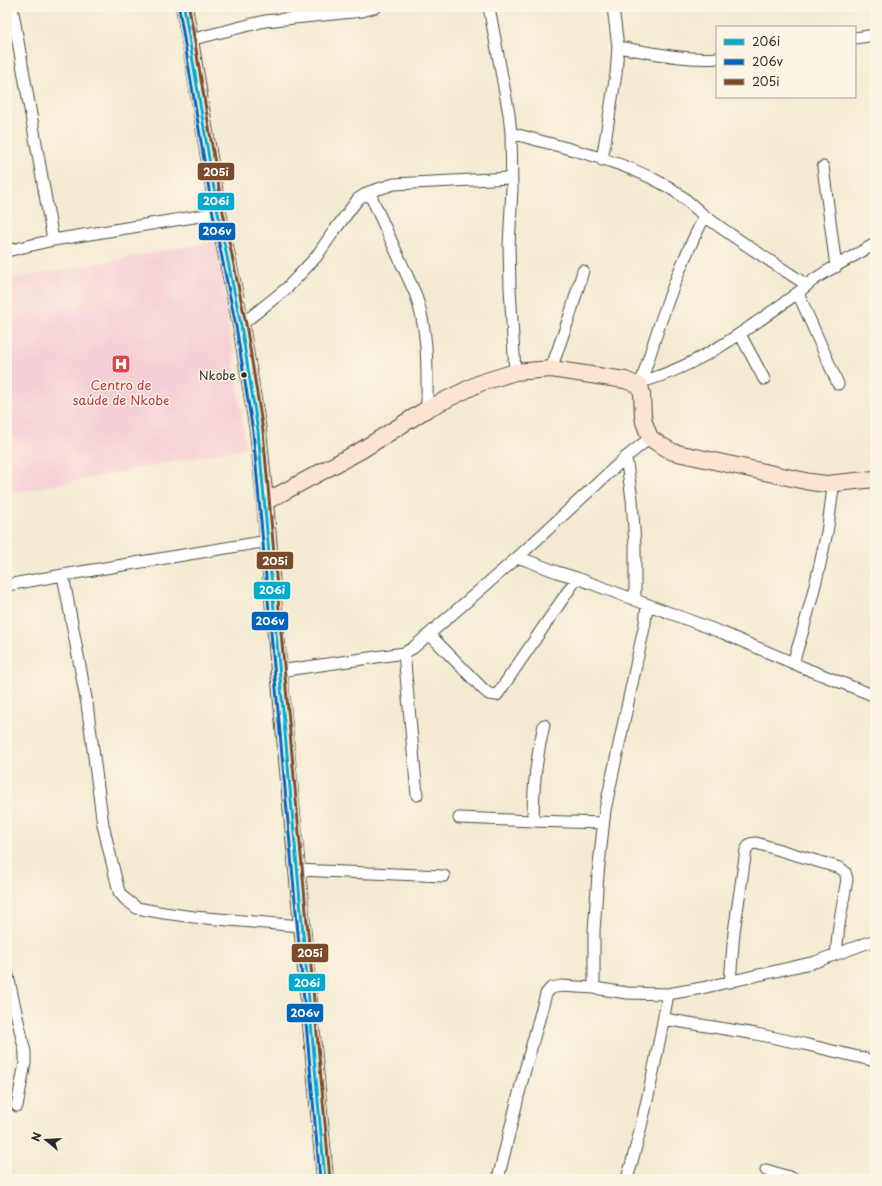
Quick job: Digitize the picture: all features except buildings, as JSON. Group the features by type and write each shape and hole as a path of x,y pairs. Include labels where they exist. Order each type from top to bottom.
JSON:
{"street":[{"path":"12,7 53,240"},
{"path":"184,7 218,213 240,325 258,431 324,1179"},
{"path":"190,40 265,21 336,10 362,11 376,7"},
{"path":"489,7 509,114 511,133 509,246 515,372"},
{"path":"602,160 616,74 618,47 613,7"},
{"path":"856,38 875,35"},
{"path":"618,47 674,56 707,59 716,58"},
{"path":"511,133 634,170 664,184 740,241 807,285"},
{"path":"823,167 836,267"},
{"path":"240,325 292,284 316,257 358,199 369,192 394,184 511,178"},
{"path":"369,192 421,308 427,349 427,409"},
{"path":"7,250 53,240 218,213"},
{"path":"705,216 693,238 684,260 640,384 644,422 650,438 674,452 810,482 827,484 875,479"},
{"path":"265,502 360,451 427,409 480,383 515,372 551,369 625,380 640,384 658,377 693,362 718,348 798,293 807,285 875,244"},
{"path":"551,369 570,315 583,271"},
{"path":"798,293 838,384"},
{"path":"740,334 764,379"},
{"path":"279,671 404,653 413,648 430,635 518,557 626,457 650,438"},
{"path":"626,457 632,499 635,545 635,600"},
{"path":"793,663 815,587 827,531 834,483"},
{"path":"7,585 63,574 268,541"},
{"path":"518,557 723,633 875,696"},
{"path":"63,574 87,704 103,825 119,892 124,900 137,908 164,913 301,926"},
{"path":"430,635 483,689 489,694 497,695 577,578"},
{"path":"594,988 594,931 603,823 645,623 647,605"},
{"path":"404,653 417,795"},
{"path":"533,821 535,768 544,725"},
{"path":"459,818 603,823"},
{"path":"730,982 734,932 746,850 750,844 756,842 840,868 845,872 847,879 839,925 836,954"},
{"path":"296,870 444,876"},
{"path":"498,1179 522,1081 546,994 551,988 561,986 594,988 627,994 668,994 730,982 816,962 875,940"},
{"path":"7,972 25,1052 25,1063 17,1106"},
{"path":"627,1179 636,1148 668,994"},
{"path":"664,1019 756,1034 875,1061"},
{"path":"766,1170 795,1179"}],"shaded area":[{"name":"Centro de saúde de Nkobe","path":"217,241 246,448 7,494 7,280"}],"transit line":[{"name":"206i","path":"184,7 218,213 241,325 258,431 325,1179"},
{"name":"205i","path":"189,7 223,212 246,324 263,431 330,1179"},
{"name":"206v","path":"179,8 213,214 236,326 253,432 320,1179"}],"place":[{"name":"Centro de saúde de Nkobe","path":"121,364"},
{"name":"Nkobe","path":"244,375"}]}
